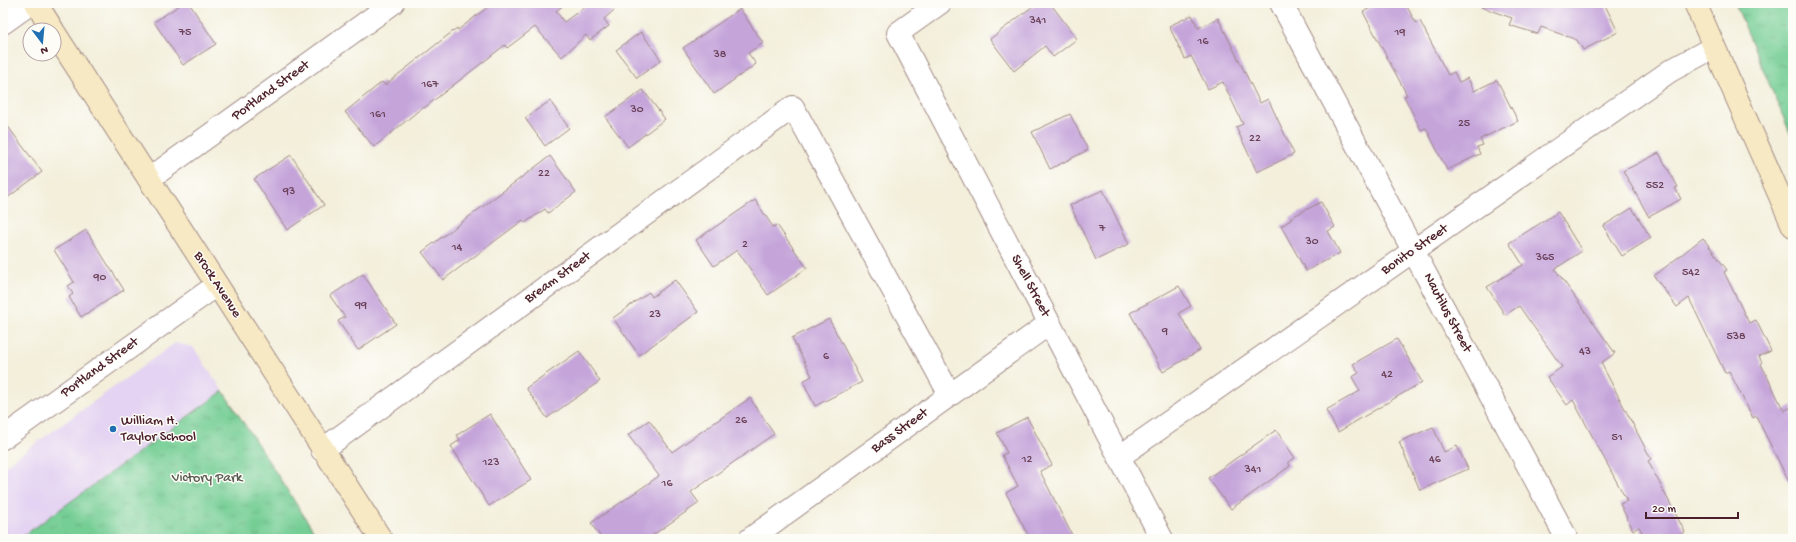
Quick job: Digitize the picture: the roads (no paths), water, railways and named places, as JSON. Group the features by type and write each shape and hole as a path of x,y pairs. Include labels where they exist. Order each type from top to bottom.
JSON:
{"main road":[{"name":"Brock Avenue","path":"36,3 48,22"},
{"path":"1695,3 1793,226"},
{"name":"Brock Avenue","path":"62,45 322,450 381,539"}],"street":[{"path":"3,22 31,3"},
{"name":"Portland Street","path":"149,179 393,3"},
{"name":"Shell Street","path":"940,3 898,33 1162,539"},
{"name":"Nautilus Street","path":"1281,3 1567,539"},
{"name":"Bonito Street","path":"1119,457 1670,71 1714,47"},
{"name":"Bream Street","path":"322,450 793,107 950,395"},
{"name":"Portland Street","path":"3,438 217,285"},
{"name":"Bass Street","path":"750,539 1050,323"}],"place":[{"name":"William H. Taylor School","path":"113,429"}],"park label":[{"name":"Victory Park","path":"207,478"}]}
